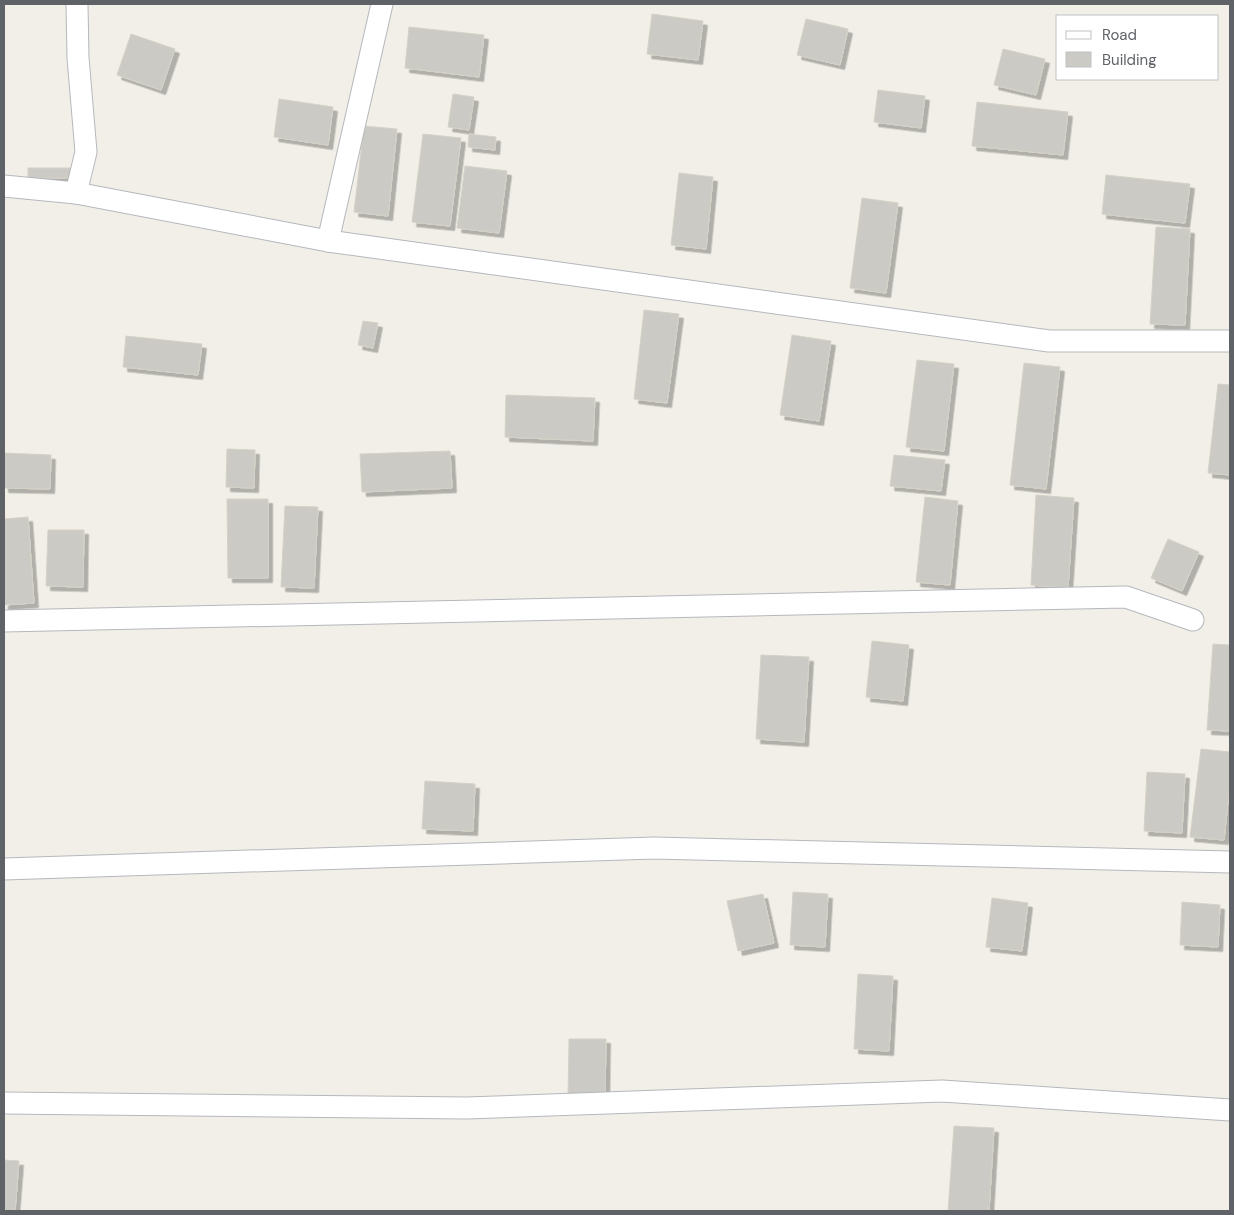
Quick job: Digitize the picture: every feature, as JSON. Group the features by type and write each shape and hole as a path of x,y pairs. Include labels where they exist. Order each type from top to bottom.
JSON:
{"street":[{"path":"76,193 86,152 78,58 77,4"},
{"path":"328,241 382,4"},
{"path":"4,186 76,193 328,241 1049,341 1230,341"},
{"path":"4,621 1126,596 1194,620"},
{"path":"4,869 654,848 1230,862"},
{"path":"4,1103 467,1108 942,1091 1230,1110"}],"building":[{"path":"652,14 703,21 698,60 647,54"},
{"path":"806,19 848,29 840,65 797,55"},
{"path":"409,27 484,35 479,77 405,68"},
{"path":"131,34 175,49 161,90 117,75"},
{"path":"1003,49 1045,59 1036,95 994,85"},
{"path":"878,90 925,96 921,128 874,122"},
{"path":"453,94 474,97 469,130 448,127"},
{"path":"279,99 333,107 328,145 274,137"},
{"path":"977,102 1068,112 1063,155 972,146"},
{"path":"364,126 397,129 388,216 354,212"},
{"path":"423,134 461,138 450,226 412,222"},
{"path":"469,134 496,137 495,150 468,147"},
{"path":"465,166 507,171 499,233 457,228"},
{"path":"28,168 73,168 73,178 28,178"},
{"path":"679,173 713,177 706,249 671,245"},
{"path":"1106,175 1190,184 1185,223 1102,214"},
{"path":"862,198 898,203 886,293 850,288"},
{"path":"1156,227 1190,229 1185,325 1150,324"},
{"path":"644,310 679,314 667,403 634,399"},
{"path":"363,321 378,323 373,348 358,345"},
{"path":"792,335 831,341 819,421 780,415"},
{"path":"126,336 202,344 198,375 123,367"},
{"path":"917,360 954,364 944,451 906,447"},
{"path":"1024,363 1060,367 1046,489 1010,485"},
{"path":"1218,384 1230,385 1230,475 1208,473"},
{"path":"506,395 595,398 593,441 505,437"},
{"path":"227,449 255,450 254,488 226,487"},
{"path":"450,451 452,488 362,492 360,454"},
{"path":"4,453 51,455 50,489 4,488"},
{"path":"894,455 945,460 941,491 890,486"},
{"path":"1036,495 1074,498 1068,588 1031,585"},
{"path":"925,497 958,501 950,585 916,582"},
{"path":"227,499 268,499 268,578 228,578"},
{"path":"285,506 318,507 314,588 281,587"},
{"path":"28,517 34,603 4,605 4,519"},
{"path":"48,530 84,530 83,587 46,586"},
{"path":"1168,539 1199,552 1182,591 1151,578"},
{"path":"872,641 909,645 903,701 866,697"},
{"path":"1213,644 1230,645 1230,731 1207,730"},
{"path":"761,655 809,657 804,742 756,739"},
{"path":"1201,749 1230,752 1230,782 1224,840 1190,837"},
{"path":"1147,772 1185,774 1182,833 1144,831"},
{"path":"425,781 475,784 473,831 422,829"},
{"path":"793,892 828,894 825,947 790,945"},
{"path":"763,894 774,943 738,951 727,901"},
{"path":"992,898 1028,903 1022,951 986,947"},
{"path":"1182,902 1220,905 1218,947 1180,945"},
{"path":"858,974 893,976 889,1051 854,1049"},
{"path":"569,1039 606,1039 605,1098 568,1098"},
{"path":"954,1126 994,1128 989,1211 948,1211"},
{"path":"4,1160 19,1161 15,1211 4,1211"}]}
